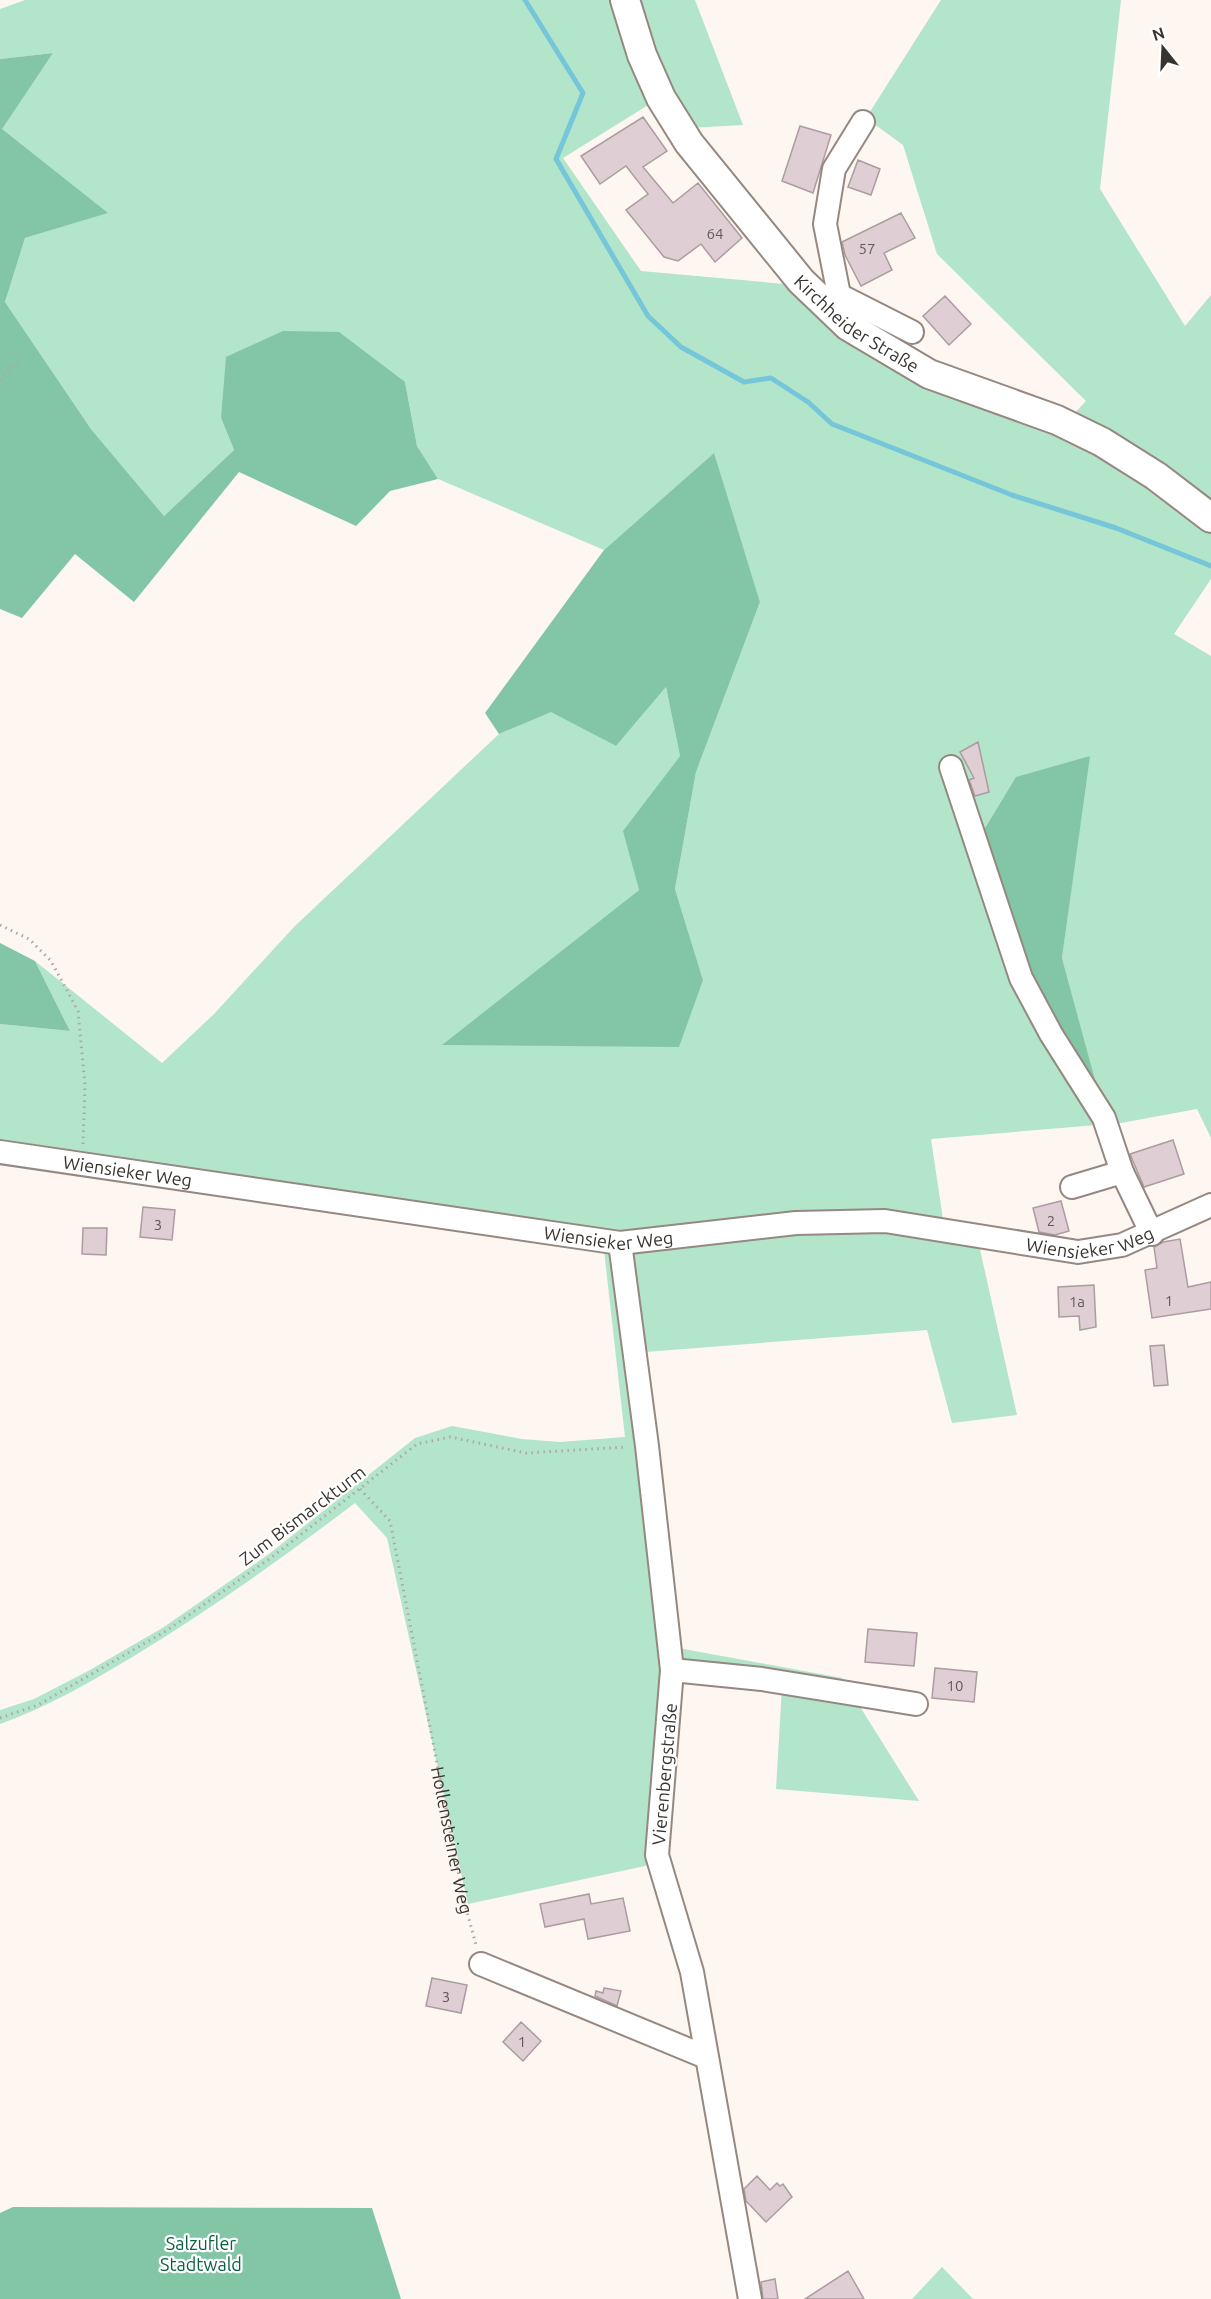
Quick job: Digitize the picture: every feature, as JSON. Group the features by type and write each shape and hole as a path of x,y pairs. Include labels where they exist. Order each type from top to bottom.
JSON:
{"main road":[{"name":"Kirchheider Straße","path":"625,0 642,55 660,98 689,143 735,203 801,280 833,301 848,326 929,374 1057,420 1102,442 1156,476 1211,518"}],"street":[{"path":"863,122 834,169 825,224 833,301 912,332"},
{"path":"951,767 1021,978 1051,1034 1104,1118 1122,1172 1152,1234"},
{"name":"Wiensieker Weg","path":"0,1152 620,1243 819,1222 885,1221 1078,1252 1122,1245 1152,1234 1211,1205"},
{"path":"1072,1187 1122,1172"},
{"name":"Vierenbergstraße","path":"620,1243 647,1446 672,1670 657,1855 692,1972 750,2299"},
{"path":"672,1670 762,1679 916,1704"},
{"path":"482,1964 706,2057"}],"path":[{"path":"0,380 21,359"},
{"path":"0,925 29,939 51,961 78,1011 85,1085 82,1165"},
{"name":"Zum Bismarckturm","path":"0,1718 38,1705 166,1631 272,1557 417,1444 450,1437 526,1453 647,1446"},
{"name":"Hollensteiner Weg","path":"360,1489 390,1521 463,1897 482,1964"}],"green space":[{"path":"25,0 610,0 627,60 653,102 563,158 641,271 796,285 1054,426 1211,529 1211,579 1174,634 1211,656 1211,1138 1197,1109 1121,1123 931,1139 944,1226 619,1238 0,1149 0,1024 70,1031 35,961 162,1063 214,1014 295,926 499,734 551,711 616,746 666,687 680,756 624,831 639,890 443,1045 703,980 675,889 696,772 760,602 713,454 604,550 438,479 417,446 405,382 221,418 234,450 164,516 91,429 5,302 25,238 107,213 1,129 53,53 0,59 0,9","holes":["1089,756 1062,958 1094,1078 984,830"]},
{"path":"637,0 695,0 743,125 689,128 650,46"},
{"path":"941,0 1121,0 1100,189 1185,326 1211,295 1211,509 1071,417 1086,401 937,254 903,145 866,118"},
{"path":"53,53 2,129 108,213 25,238 5,302 91,429 164,516 234,450 221,418 226,357 283,331 339,332 405,382 417,446 438,479 390,491 356,526 239,472 134,602 75,554 22,618 0,609 0,59"},
{"path":"714,453 760,602 696,772 675,889 703,980 679,1047 442,1045 639,890 623,831 680,756 666,687 616,746 551,712 499,734 485,713 604,550"},
{"path":"1090,756 1062,958 1095,1080 1028,973 984,830 1016,777"},
{"path":"0,943 35,961 70,1031 0,1024"},
{"path":"793,1229 877,1229 979,1245 1017,1415 952,1423 927,1330 645,1352 678,1648 842,1678 919,1801 776,1789 782,1687 678,1672 654,1864 468,1904 387,1538 355,1503 247,1582 163,1638 68,1693 0,1724 0,1710 34,1699 164,1627 269,1554 415,1438 452,1426 522,1439 560,1442 625,1437 604,1250"},
{"name":"Salzufler Stadtwald","path":"13,2207 372,2208 401,2299 0,2299 0,2213"},
{"path":"942,2267 973,2299 912,2299"}],"building":[{"path":"643,117 667,151 643,167 673,203 698,183 742,238 715,262 701,244 678,261 664,257 626,210 648,194 626,166 600,184 581,156"},
{"path":"800,126 831,135 813,193 782,181"},
{"path":"858,160 880,169 871,195 848,187"},
{"path":"901,213 915,238 884,253 892,270 861,286 845,255 842,242"},
{"path":"945,296 971,324 949,345 923,316"},
{"path":"978,742 989,792 975,796 969,780 974,778 960,752"},
{"path":"1173,1140 1184,1174 1144,1187 1130,1154"},
{"path":"1061,1201 1069,1231 1055,1235 1039,1232 1033,1208"},
{"path":"143,1207 175,1210 172,1240 140,1237"},
{"path":"83,1228 107,1228 106,1255 82,1254"},
{"path":"1180,1239 1188,1287 1211,1282 1211,1309 1152,1318 1145,1270 1157,1268 1154,1247 1163,1242"},
{"path":"1094,1285 1096,1327 1080,1330 1079,1316 1059,1317 1058,1287"},
{"path":"1164,1345 1168,1385 1154,1386 1150,1346"},
{"path":"868,1629 917,1633 914,1666 865,1662"},
{"path":"935,1668 977,1672 974,1702 932,1698"},
{"path":"589,1894 591,1904 623,1898 630,1931 588,1939 584,1919 545,1927 540,1904"},
{"path":"432,1978 467,1985 461,2013 426,2006"},
{"path":"604,1988 621,1991 617,2006 595,1996 596,1991 603,1993"},
{"path":"521,2022 541,2041 523,2061 503,2042"},
{"path":"757,2176 770,2190 777,2183 780,2186 783,2184 792,2197 766,2222 746,2201 744,2189"},
{"path":"848,2271 864,2299 805,2299"},
{"path":"775,2279 778,2299 763,2299 761,2282"}],"waterway":[{"path":"525,0 583,93 556,159 648,316 681,347 744,382 771,378 808,402 832,424 1012,495 1116,528 1211,566"}]}
